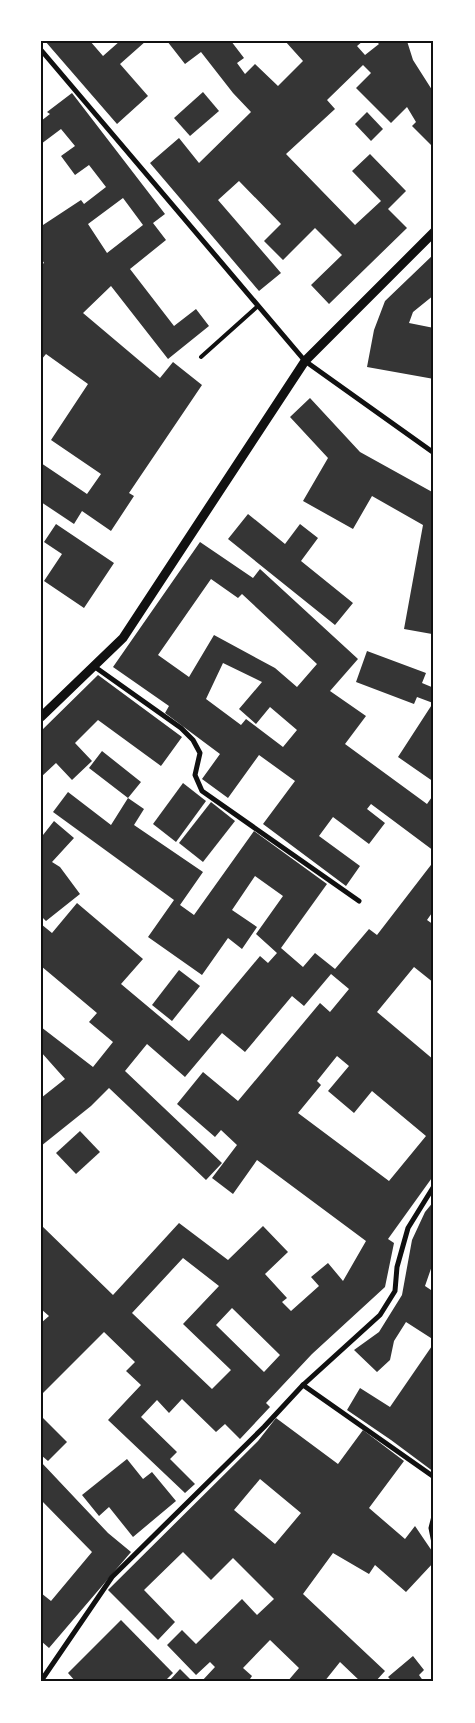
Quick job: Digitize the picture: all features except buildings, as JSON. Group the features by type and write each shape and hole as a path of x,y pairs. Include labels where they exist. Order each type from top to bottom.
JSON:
{"street":[{"path":"41,50 305,361 434,453"},
{"path":"41,717 124,638 305,361 434,232"},
{"path":"95,666 181,728 193,740 200,753 195,775 202,791 359,901"},
{"path":"41,1681 112,1576 264,1427 303,1385 380,1315 395,1291 397,1267 408,1228 434,1186"},
{"path":"303,1385 434,1477"},
{"path":"434,1516 430,1528 434,1543"}],"lane":[{"path":"201,357 258,306"}]}
